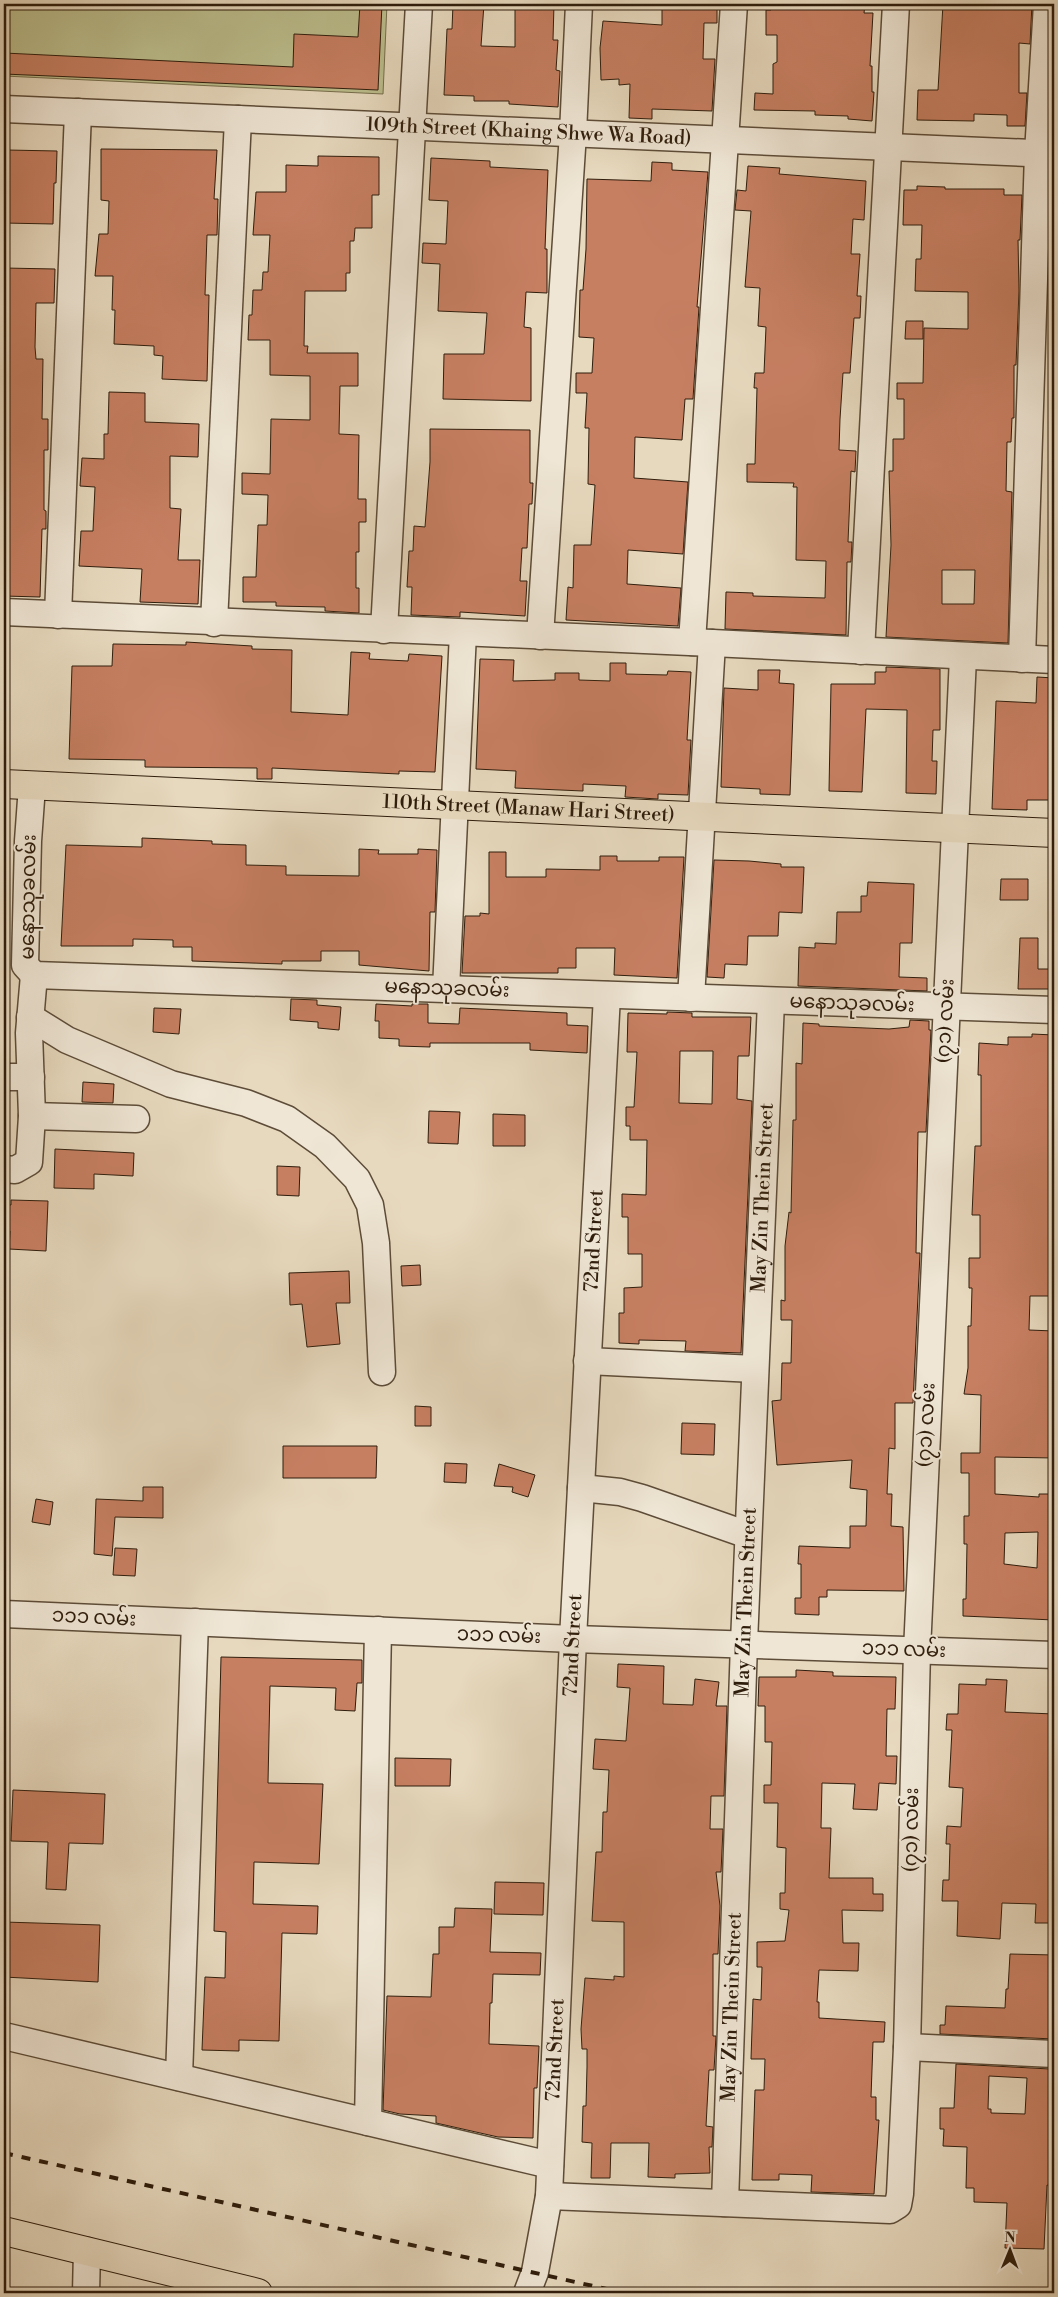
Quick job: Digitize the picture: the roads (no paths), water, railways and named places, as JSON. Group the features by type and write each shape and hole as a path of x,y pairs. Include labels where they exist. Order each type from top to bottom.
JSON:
{"main road":[{"name":"110th Street (Manaw Hari Street)","path":"4,784 1054,833"},
{"path":"4,2230 251,2292"}],"street":[{"path":"384,630 419,4"},
{"path":"540,636 573,133 579,4"},
{"path":"691,998 701,817 702,643 734,4"},
{"path":"861,651 896,4"},
{"path":"1022,659 1046,153 1047,4"},
{"name":"109th Street (Khaing Shwe Wa Road)","path":"4,109 1046,153"},
{"path":"58,615 78,112"},
{"path":"214,623 238,119"},
{"path":"4,612 1054,660"},
{"path":"446,989 463,633"},
{"name":"(၇၁) လမ်း","path":"725,2203 890,2210 898,2205 900,2194 907,2047 917,1652 963,657"},
{"name":"မနောသုခလမ်း","path":"32,786 28,841 25,965 34,975 1054,1010"},
{"path":"4,1169 16,1170 29,1162 32,1116 29,1056 30,1018 34,975"},
{"name":"72nd Street","path":"527,2293 535,2272 549,2196 573,1639 607,995"},
{"name":"May Zin Thein Street","path":"725,2203 748,1534 771,1000"},
{"path":"30,1018 67,1040 171,1084 246,1103 287,1118 325,1146 358,1179 370,1205 376,1243 382,1372"},
{"path":"4,1077 31,1077"},
{"path":"32,1116 136,1118"},
{"path":"587,1361 756,1369"},
{"path":"581,1488 620,1492 642,1498 748,1534"},
{"name":"၁၁၁ လမ်း","path":"4,1614 573,1639 744,1643 917,1652 1054,1656"},
{"path":"178,2078 195,1622"},
{"path":"368,2122 378,1630"},
{"path":"4,2036 550,2165"},
{"path":"907,2047 1054,2054"},
{"path":"549,2196 725,2203"},
{"path":"86,2293 87,2250"}],"railway":[{"path":"4,2153 624,2293"}]}
